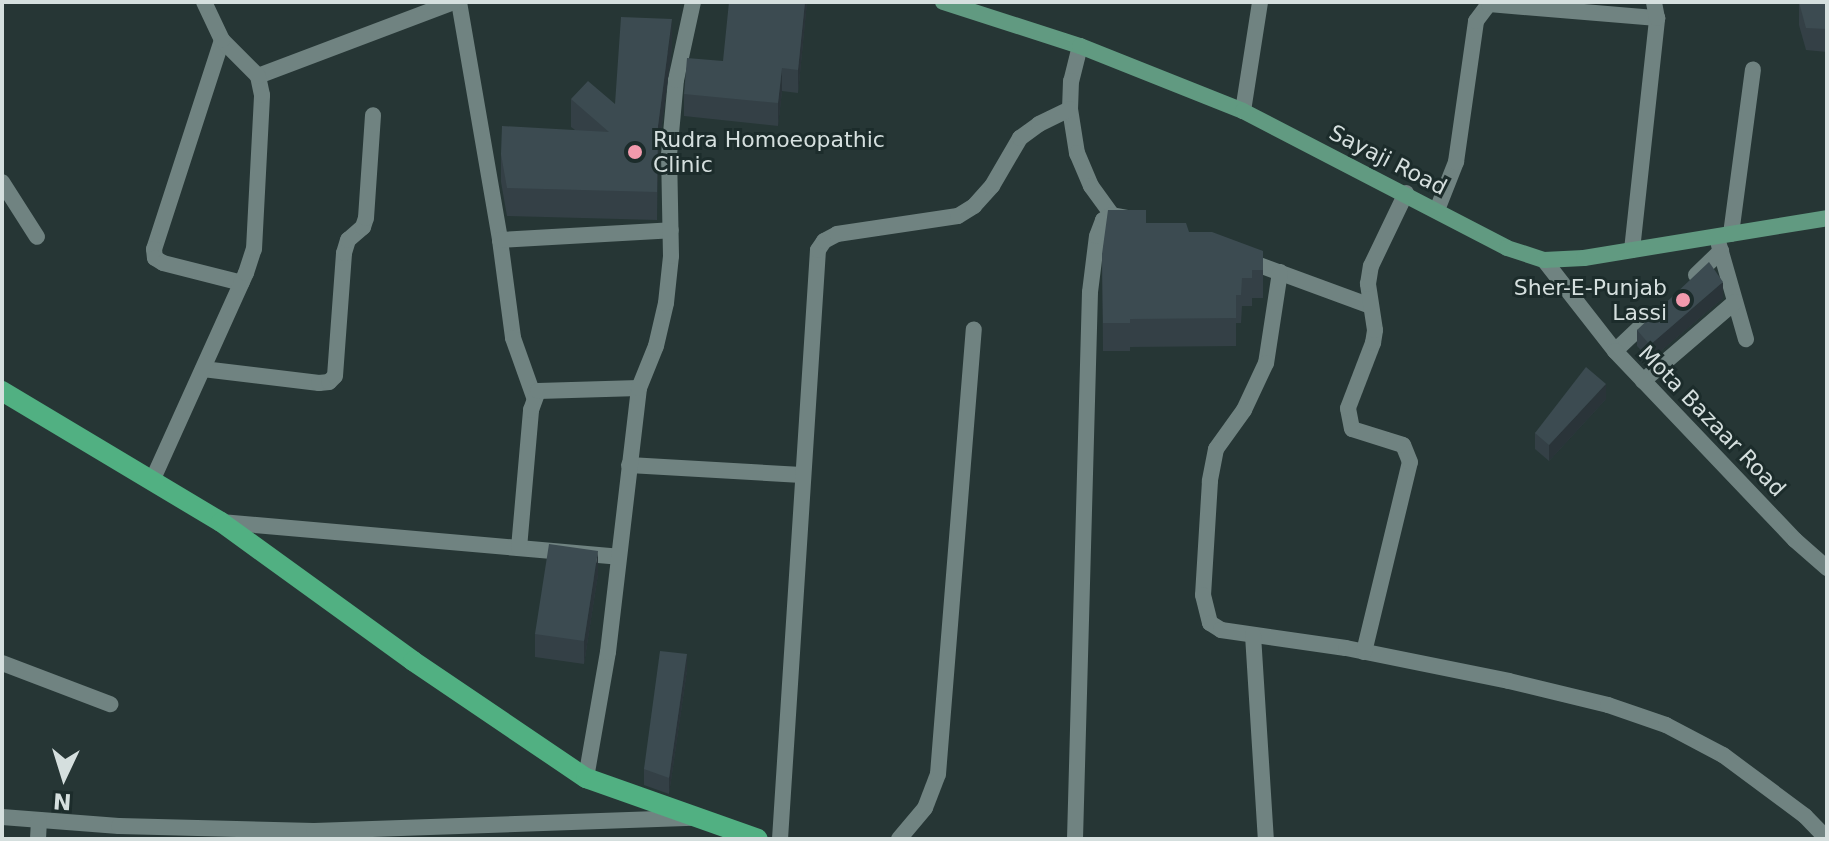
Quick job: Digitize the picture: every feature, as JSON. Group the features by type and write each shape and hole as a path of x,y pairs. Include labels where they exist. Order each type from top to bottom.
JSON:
{"main road":[{"name":"Sayaji Road","path":"943,2 1080,46 1243,111 1507,248 1544,260 1723,240 1827,218"},
{"path":"2,391 221,522 413,661 586,778 751,838"}],"street":[{"path":"152,481 242,283 254,249 262,95 258,76 222,40 204,2"},
{"path":"258,76 457,2 500,240 513,338 534,397 519,548"},
{"path":"586,778 608,652 639,388 656,346 666,303 673,110 693,2"},
{"path":"1243,111 1260,2"},
{"path":"1437,210 1456,162 1476,21 1489,4 1656,10 1632,250"},
{"path":"222,40 154,249 155,258 163,263 242,283"},
{"path":"1080,46 1071,81 1070,109 1077,153 1091,186 1112,215 1142,223"},
{"path":"1746,339 1723,240 1753,69"},
{"path":"780,839 814,268 824,241 837,234 958,216 974,206 992,186 1020,138 1039,124 1070,109"},
{"path":"203,369 319,383 329,382 335,376 344,253 348,240 363,227 366,218 373,115"},
{"path":"2,182 37,237"},
{"path":"1364,652 1410,462 1403,445 1359,433 1348,421 1348,408 1373,343 1371,266 1406,193"},
{"path":"1075,839 1090,292 1097,236 1103,220 1112,215"},
{"path":"500,240 671,230"},
{"path":"1615,351 1673,296 1723,240"},
{"path":"1225,252 1371,306"},
{"name":"Mota Bazaar Road","path":"1544,260 1615,351 1795,540 1827,568"},
{"path":"1280,272 1266,363 1244,410 1216,449 1210,481 1205,611 1210,623 1221,630 1364,652 1580,698 1666,725 1723,755 1805,816 1827,839"},
{"path":"1643,381 1735,302"},
{"path":"899,839 925,808 938,774 974,329"},
{"path":"534,397 538,391 550,388 639,388"},
{"path":"629,465 802,475"},
{"path":"221,522 618,557"},
{"path":"1253,635 1266,839"},
{"path":"2,663 110,704"},
{"path":"2,817 138,833 314,831 694,818"},
{"path":"38,839 39,820"}],"building":[{"path":"729,2 805,2 798,70 782,68 778,103 684,94 687,58 723,61"},
{"path":"1799,2 1827,2 1827,29 1806,28"},
{"path":"621,17 672,19 658,126 657,192 507,188 501,154 502,126 609,132 571,99 588,81 615,104"},
{"path":"1108,210 1146,210 1146,223 1186,223 1189,232 1212,232 1263,251 1263,270 1252,270 1252,278 1242,278 1241,295 1236,295 1236,318 1130,319 1130,323 1103,323 1102,254"},
{"path":"1709,262 1723,282 1650,345 1637,330"},
{"path":"1586,367 1606,384 1549,445 1535,433"},
{"path":"549,544 598,551 584,641 535,634"},
{"path":"660,651 687,654 669,778 644,769"}],"place":[{"name":"Rudra Homoeopathic Clinic","path":"635,152"},
{"name":"Sher-E-Punjab Lassi","path":"1683,300"}]}
